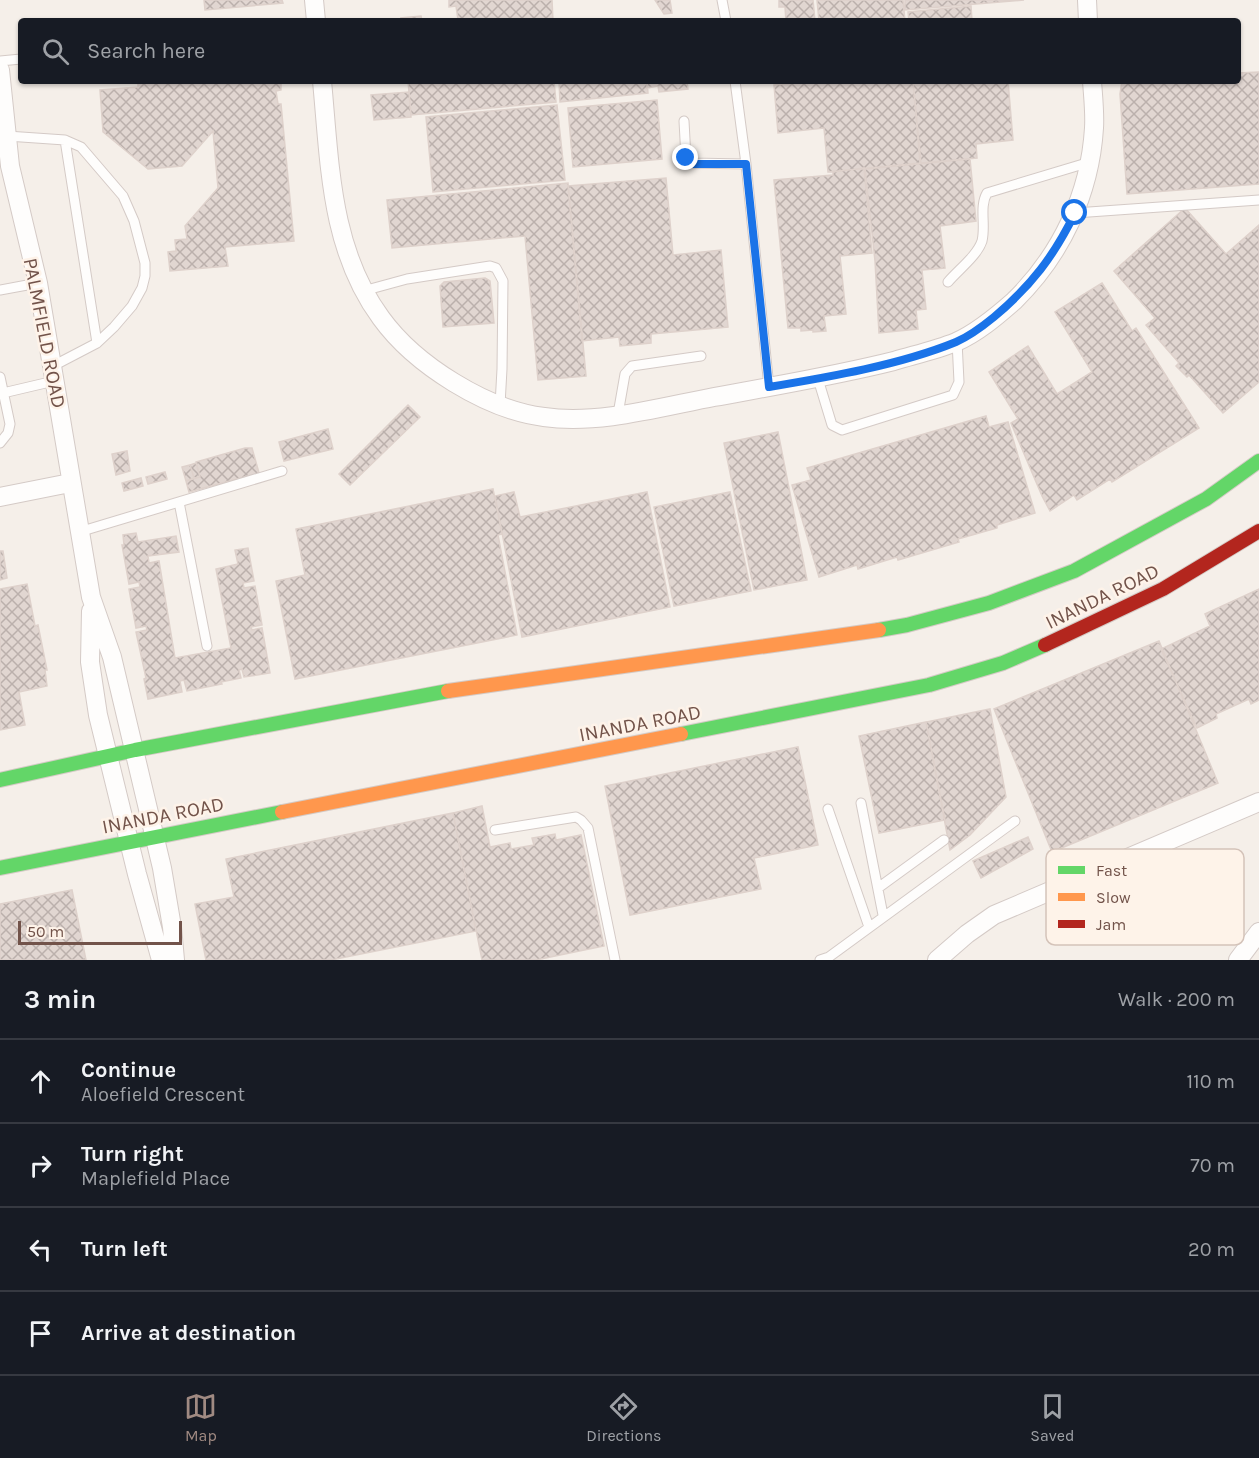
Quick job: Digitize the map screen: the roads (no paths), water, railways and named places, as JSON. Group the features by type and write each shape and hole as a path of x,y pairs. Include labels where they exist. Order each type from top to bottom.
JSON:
{"main road":[{"name":"INANDA ROAD","path":"0,780 135,750 421,695 847,636 907,625 989,603 1074,571 1206,499 1259,461"},
{"name":"INANDA ROAD","path":"0,868 929,686 1003,663 1078,631 1163,589 1259,531"}],"street":[{"path":"314,0 316,18"},
{"path":"1087,0 1089,18"},
{"name":"PALMFIELD ROAD","path":"0,70 12,176 38,283 91,597 112,657 155,836 172,927 175,960"},
{"path":"322,84 333,203 340,233 351,266 363,291 388,326 406,346 433,369 461,387 500,405 543,417 571,419 618,414 818,379 917,354 957,341 990,320 1038,276 1060,243 1075,213 1090,162 1095,127 1092,84"},
{"path":"0,497 70,483"},
{"name":"PALMFIELD ROAD","path":"91,597 90,662 98,715 137,874 161,960"},
{"path":"1149,849 1259,802"},
{"path":"937,960 967,934 994,915 1046,893"},
{"path":"1238,960 1259,932"}],"lane":[{"path":"722,0 726,17"},
{"path":"0,61 18,59"},
{"path":"735,84 769,387"},
{"path":"684,121 686,158 691,163 746,164"},
{"path":"3,393 52,374 97,343 132,306 142,288 145,276 145,263 134,221 123,196 81,147 65,140 7,136"},
{"path":"65,140 97,343"},
{"path":"948,282 980,245 983,234 984,200 987,193 1090,162"},
{"path":"1075,213 1259,200"},
{"path":"363,291 407,279 490,266 496,268 502,281 500,405"},
{"path":"0,290 38,283"},
{"path":"818,379 832,425 842,430 953,394 958,382 957,341"},
{"path":"618,414 625,374 630,368 701,356"},
{"path":"0,377 10,428 0,442"},
{"path":"79,532 282,471"},
{"path":"179,502 207,646"},
{"path":"861,803 883,915"},
{"path":"828,809 869,927"},
{"path":"495,830 576,817 581,820 588,828 615,960"},
{"path":"820,960 829,957 883,915 930,884 1015,821"},
{"path":"878,888 944,840"}]}
